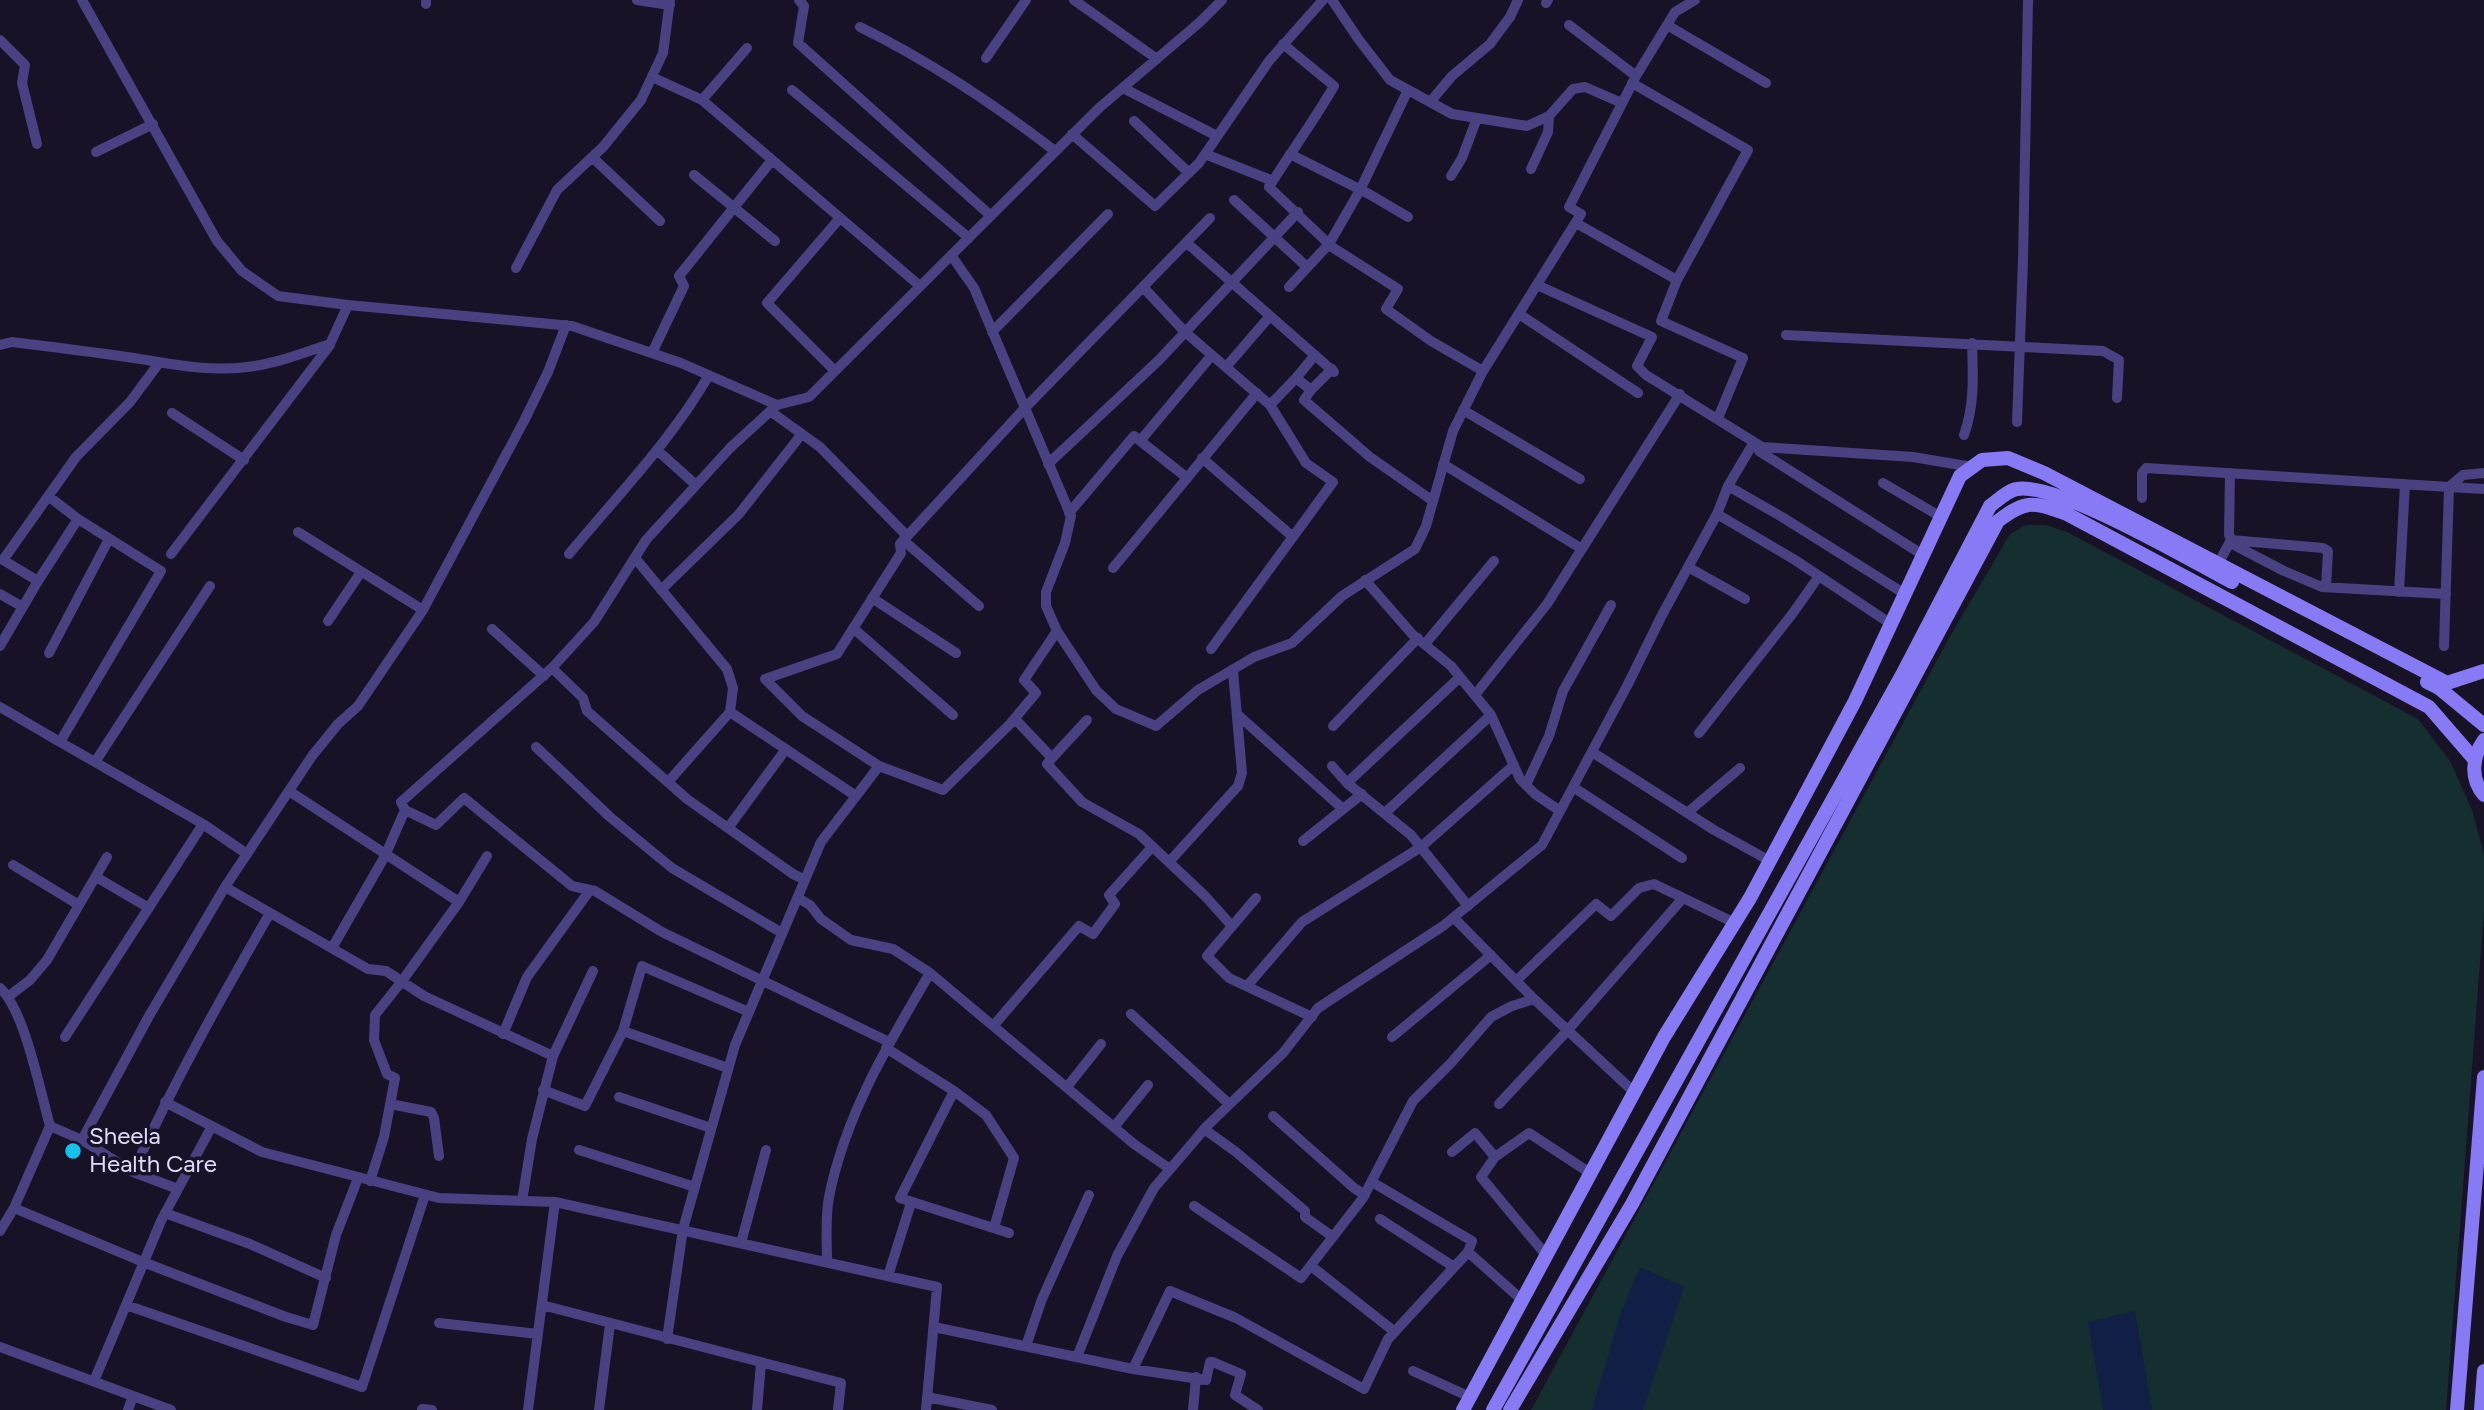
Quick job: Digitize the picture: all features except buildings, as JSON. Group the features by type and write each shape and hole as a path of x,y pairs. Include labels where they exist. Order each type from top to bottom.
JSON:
{"street":[{"path":"82,0 217,241 242,271 278,296 566,325 653,353 709,375 773,408 802,435 820,447 905,538 979,606"},
{"path":"516,268 557,190 603,148 641,100 663,53 670,2 637,0"},
{"path":"799,0 804,6 798,43 990,216"},
{"path":"986,58 1026,0"},
{"path":"994,1228 1014,1158 986,1115 954,1091 888,1045 662,932 590,890 572,886 464,798 436,825 405,810 401,802 548,672 594,622 646,540 730,448 773,408 809,397 1072,134 1222,0"},
{"path":"1072,134 1155,205 1205,154 1269,61 1323,0"},
{"path":"1332,0 1390,80 1452,114 1527,126 1549,116 1573,89 1585,87 1622,103"},
{"path":"1430,102 1451,76 1490,44 1510,17 1518,0"},
{"path":"2017,422 2028,0"},
{"path":"1079,1 1157,59"},
{"path":"951,255 974,288 1071,516 1065,543 1046,592 1046,606 1057,631 1096,690 1116,709 1156,726 1198,690 1254,657 1292,643 1342,596 1415,549 1426,526 1453,431 1463,410 1483,371 1581,214 1569,207 1634,79 1675,12 1688,1"},
{"path":"1569,25 1634,79 1748,150 1676,280 1661,321 1744,358 1718,418"},
{"path":"1667,25 1766,83"},
{"path":"860,27 905,50 1006,113 1055,151"},
{"path":"0,40 25,65 22,83 37,144"},
{"path":"1283,44 1334,86 1314,121 1305,129 1269,187 1329,243 1398,289 1386,309 1431,341 1483,371"},
{"path":"702,100 747,48"},
{"path":"652,77 702,100 920,286"},
{"path":"1123,88 1217,136"},
{"path":"792,90 969,238"},
{"path":"1289,288 1329,243 1360,190 1408,90"},
{"path":"1531,169 1548,131 1549,116"},
{"path":"1451,176 1462,158 1477,118"},
{"path":"1134,121 1189,173"},
{"path":"96,152 153,124"},
{"path":"1205,154 1273,181"},
{"path":"1290,154 1408,218"},
{"path":"592,157 660,221"},
{"path":"653,353 684,286 679,276 772,160"},
{"path":"694,175 775,241"},
{"path":"1234,200 1307,267"},
{"path":"1048,464 1159,360 1298,212"},
{"path":"992,332 1108,214"},
{"path":"835,371 766,303 840,218"},
{"path":"1057,631 1024,680 1036,693 1015,719 943,790 879,766 802,716 765,679 836,654 901,553 900,544 905,538 1024,409 1210,218"},
{"path":"1576,223 1676,280"},
{"path":"1186,243 1333,371 1311,390 1304,400 1370,457 1433,501"},
{"path":"1537,285 1651,337 1637,366 1762,447 1913,457 1972,467"},
{"path":"1143,287 1185,332 1270,405 1306,463 1333,482 1211,649"},
{"path":"171,554 330,345 348,305"},
{"path":"1519,314 1638,393"},
{"path":"1226,367 1270,316"},
{"path":"82,1140 149,1016 225,887 312,756 338,724 358,706 423,610 524,421 548,372 566,325"},
{"path":"1786,335 2103,351 2119,360 2117,398"},
{"path":"0,345 12,342 210,369 247,367 330,345"},
{"path":"1964,435 1972,414 1972,343"},
{"path":"1140,441 1212,355"},
{"path":"1270,405 1315,355"},
{"path":"38,581 2,559 76,457 130,402 159,363"},
{"path":"569,554 657,450 692,404 709,375"},
{"path":"1296,377 1311,390"},
{"path":"1112,568 1257,393"},
{"path":"1475,695 1547,604 1680,394"},
{"path":"1463,410 1580,479"},
{"path":"172,413 244,460"},
{"path":"661,590 739,514 802,435"},
{"path":"1069,513 1134,436 1186,477"},
{"path":"1077,1357 1117,1256 1154,1188 1204,1129 1283,1053 1318,1009 1454,918 1542,845 1717,514 1728,486 1756,443"},
{"path":"1756,443 1759,451 1923,555"},
{"path":"657,450 696,485"},
{"path":"1202,458 1293,537"},
{"path":"1413,1371 1466,1403 1664,1037 1735,923 1778,846 1855,701 1960,476 1982,460 2008,458 2044,473 2446,683 2484,671"},
{"path":"1443,464 1582,549"},
{"path":"2142,498 2142,473 2146,468 2484,489"},
{"path":"2218,564 2231,540 2230,473"},
{"path":"2444,646 2449,487 2463,475 2484,473"},
{"path":"1883,483 1941,517"},
{"path":"2399,592 2405,484"},
{"path":"1728,486 1905,594"},
{"path":"1493,1410 1902,675 1990,506 2015,489 2048,491 2081,505 2439,688 2484,725"},
{"path":"48,496 78,519 161,571 60,742"},
{"path":"1510,1410 1632,1203 1998,521 2013,510 2035,503 2067,514 2429,707 2474,759"},
{"path":"1717,514 1891,624"},
{"path":"0,646 78,519"},
{"path":"298,532 423,610"},
{"path":"49,653 110,539"},
{"path":"2231,540 2236,546 2284,571 2326,587 2446,594"},
{"path":"2231,540 2323,548 2328,551 2326,587"},
{"path":"635,558 727,669 733,688 730,712 667,782"},
{"path":"1333,726 1421,641 1494,561"},
{"path":"1688,567 1745,599"},
{"path":"328,621 361,572"},
{"path":"1699,733 1819,576"},
{"path":"1365,580 1421,641 1451,666 1492,715 1520,779 1535,794 1560,811"},
{"path":"95,762 210,586"},
{"path":"0,594 23,607"},
{"path":"872,598 956,653"},
{"path":"1526,785 1549,736 1563,691 1611,605"},
{"path":"853,628 953,715"},
{"path":"492,629 583,698 587,711 687,799 805,880"},
{"path":"1169,862 1238,786 1242,773 1233,671"},
{"path":"1347,783 1460,677"},
{"path":"0,707 202,824 247,854"},
{"path":"730,712 856,796"},
{"path":"1238,715 1343,809"},
{"path":"1385,813 1492,715"},
{"path":"1015,719 1052,758"},
{"path":"1087,720 1047,764 1082,802 1139,834 1205,896 1232,926"},
{"path":"2484,740 2474,759 2474,776 2484,795"},
{"path":"536,747 610,817 672,868 782,933"},
{"path":"728,828 786,749"},
{"path":"1592,752 1687,813 1770,861"},
{"path":"1247,986 1302,922 1421,847 1514,765"},
{"path":"667,1339 683,1230 735,1045 821,842 879,766"},
{"path":"1332,766 1347,783 1411,835 1468,906"},
{"path":"1687,813 1740,768"},
{"path":"1573,787 1682,858"},
{"path":"289,791 459,902"},
{"path":"1303,841 1362,794"},
{"path":"332,948 385,856 405,810"},
{"path":"65,1037 202,824"},
{"path":"1778,846 1800,858"},
{"path":"994,1025 1079,926 1093,934 1115,904 1109,895 1152,847"},
{"path":"370,1181 384,1137 395,1078 387,1074 374,1041 375,1015 459,902 487,856"},
{"path":"9,996 30,980 47,960 107,857"},
{"path":"13,865 79,905"},
{"path":"96,877 149,908"},
{"path":"1516,981 1596,904 1611,916 1639,888 1654,884 1735,923"},
{"path":"225,887 368,969 386,971 424,996 553,1056"},
{"path":"503,1034 527,977 590,890"},
{"path":"798,898 850,940 893,949 930,973 1114,1127 1170,1169"},
{"path":"1256,898 1207,956 1230,978 1312,1017"},
{"path":"1499,1104 1683,898"},
{"path":"133,1172 196,1041 270,913"},
{"path":"1454,918 1534,999 1634,1093"},
{"path":"1392,1037 1491,955"},
{"path":"543,1090 585,1106 623,1031 642,966 749,1012"},
{"path":"522,1201 532,1139 553,1056 593,971"},
{"path":"827,1262 828,1200 842,1144 888,1045 930,973"},
{"path":"0,988 9,996 33,1059 50,1126 14,1208 0,1231"},
{"path":"1194,1206 1301,1278 1365,1195 1413,1101 1491,1017 1534,999"},
{"path":"1132,1014 1229,1104"},
{"path":"623,1031 728,1068"},
{"path":"1067,1087 1101,1044"},
{"path":"2457,1410 2484,1077"},
{"path":"1114,1127 1148,1085"},
{"path":"954,1091 900,1198 1009,1233"},
{"path":"619,1097 711,1128"},
{"path":"165,1101 262,1152 425,1195 439,1198 555,1202 937,1287 926,1410"},
{"path":"390,1104 431,1112 439,1156"},
{"path":"1273,1116 1365,1195"},
{"path":"50,1126 82,1140 133,1172 178,1189"},
{"path":"94,1381 165,1213 212,1126"},
{"path":"1204,1129 1236,1152 1305,1211 1305,1217 1333,1237"},
{"path":"1452,1152 1475,1133 1495,1157"},
{"path":"1546,1255 1480,1177 1495,1157 1529,1133 1590,1173"},
{"path":"579,1150 695,1187"},
{"path":"741,1242 766,1150"},
{"path":"14,1208 143,1262 313,1325 336,1235 358,1178"},
{"path":"1133,1369 1170,1291 1236,1318 1364,1389 1388,1339 1468,1252 1472,1241 1372,1182"},
{"path":"126,1305 362,1387 425,1195"},
{"path":"1026,1346 1042,1299 1089,1195"},
{"path":"528,1410 555,1202"},
{"path":"888,1276 911,1203"},
{"path":"165,1213 250,1244 326,1278"},
{"path":"1380,1219 1454,1267"},
{"path":"1468,1252 1522,1300"},
{"path":"1311,1266 1395,1332"},
{"path":"542,1304 841,1383 838,1410"},
{"path":"439,1323 538,1334"},
{"path":"599,1410 610,1324"},
{"path":"934,1327 1133,1369 1206,1380 1210,1362 1213,1362 1241,1374 1235,1395 1258,1410"},
{"path":"0,1347 171,1410"},
{"path":"757,1410 761,1363"},
{"path":"2481,1410 2484,1371"},
{"path":"1193,1410 1196,1377"},
{"path":"128,1410 133,1396"},
{"path":"927,1397 992,1410"}],"green space":[{"path":"2026,525 2046,525 2067,532 2418,719 2450,761 2472,810 2484,854 2484,910 2446,1410 1531,1410 1948,640 2010,534"}],"water":[{"path":"1640,1267 1684,1287 1643,1410 1592,1410 1621,1312"},
{"path":"2135,1311 2152,1410 2103,1410 2088,1322"}],"place":[{"name":"Sheela Health Care","path":"73,1151"}]}
